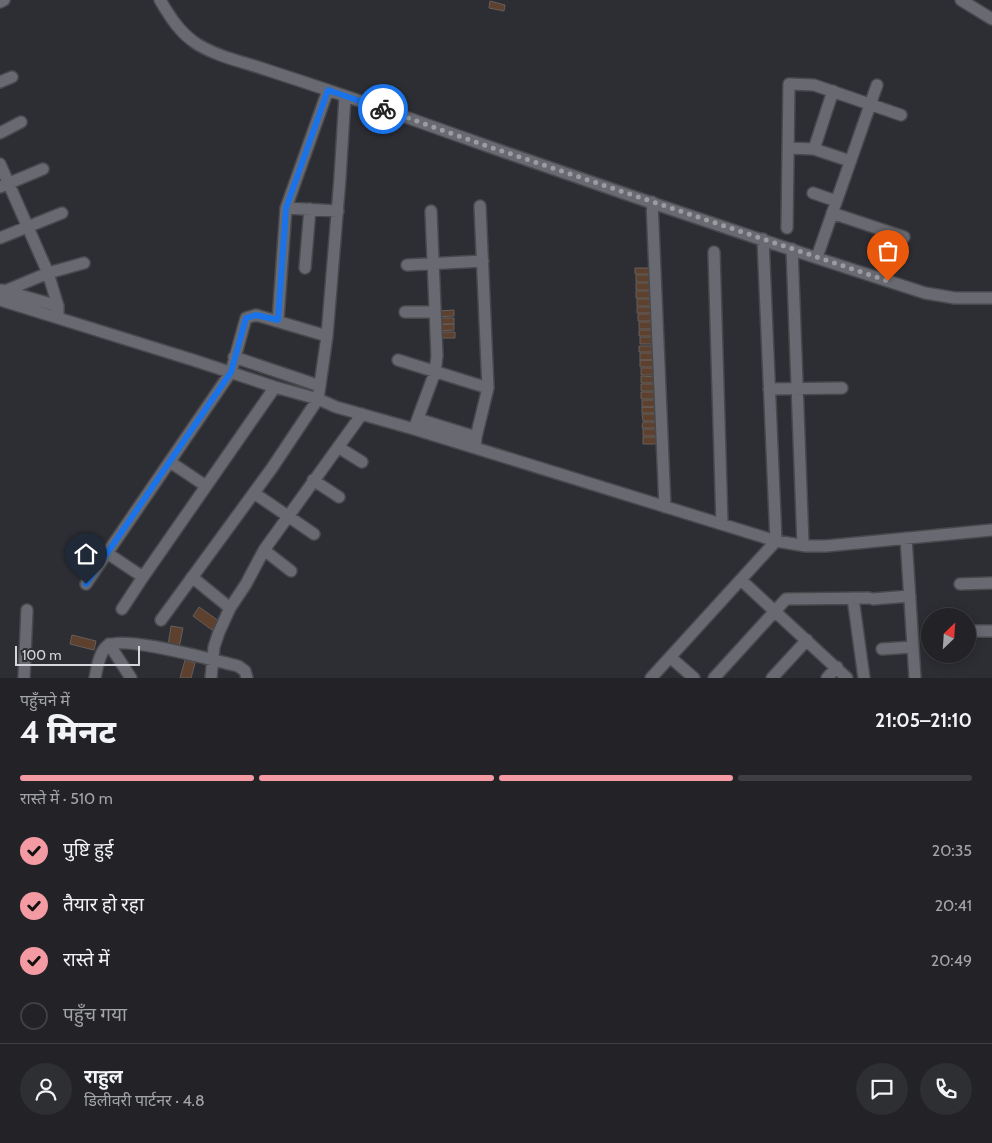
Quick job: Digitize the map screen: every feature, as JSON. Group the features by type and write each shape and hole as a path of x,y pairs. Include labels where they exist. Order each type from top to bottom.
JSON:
{"street":[{"path":"160,0 170,18 180,30 197,44 219,54 925,293 955,298 992,298"},
{"path":"960,0 992,18"},
{"path":"0,82 12,77"},
{"path":"788,228 789,84 814,84 901,115"},
{"path":"817,257 877,85"},
{"path":"278,320 286,208 328,90"},
{"path":"814,149 833,91"},
{"path":"161,620 254,493 318,399 327,336 338,211 345,96"},
{"path":"0,133 21,122"},
{"path":"788,148 814,149 850,162"},
{"path":"0,164 4,186 27,226 48,273 58,312"},
{"path":"4,186 43,169"},
{"path":"813,194 836,201"},
{"path":"652,202 665,507"},
{"path":"475,443 488,388 480,206"},
{"path":"286,208 338,211"},
{"path":"305,268 310,210"},
{"path":"416,424 435,372 434,264 431,211"},
{"path":"0,238 62,213"},
{"path":"832,213 904,238"},
{"path":"651,678 776,541 763,239"},
{"path":"792,249 802,546"},
{"path":"714,252 722,524"},
{"path":"407,265 483,261"},
{"path":"2,294 48,273 84,263"},
{"path":"2,294 275,387 318,399 336,407 416,424 665,507 776,541 802,546 826,546 992,530"},
{"path":"405,312 435,312"},
{"path":"86,584 231,372 246,318 256,315 327,336"},
{"path":"234,357 320,386"},
{"path":"398,360 488,388"},
{"path":"122,609 275,387"},
{"path":"770,389 842,388"},
{"path":"211,678 214,647 218,632 230,608 246,584 264,550 362,414"},
{"path":"338,447 362,462"},
{"path":"170,462 206,486"},
{"path":"314,480 339,497"},
{"path":"254,493 314,534"},
{"path":"906,538 915,678"},
{"path":"264,550 291,571"},
{"path":"107,553 143,577"},
{"path":"192,576 230,608"},
{"path":"741,580 847,678"},
{"path":"960,584 992,584"},
{"path":"714,678 786,598 871,599 910,596"},
{"path":"853,598 864,678"},
{"path":"24,678 27,610"},
{"path":"976,631 992,631"},
{"path":"772,678 807,640"},
{"path":"96,678 104,650 108,644 117,642 136,643 238,666 245,671 247,678"},
{"path":"108,644 131,678"},
{"path":"882,649 913,647"},
{"path":"670,657 694,678"},
{"path":"827,678 837,668"}],"building":[{"path":"490,1 505,5 504,11 489,8"},
{"path":"635,268 651,268 651,274 635,274"},
{"path":"636,275 651,275 651,282 636,282"},
{"path":"636,283 651,283 651,290 636,290"},
{"path":"636,291 652,291 652,298 636,298"},
{"path":"637,299 652,299 652,306 637,306"},
{"path":"637,307 653,307 653,313 637,313"},
{"path":"454,310 454,316 438,317 437,311"},
{"path":"638,314 653,314 653,321 638,321"},
{"path":"437,318 454,318 454,324 438,324"},
{"path":"639,322 654,322 654,329 639,329"},
{"path":"454,324 454,330 438,331 438,325"},
{"path":"639,330 654,330 654,336 639,336"},
{"path":"438,332 455,332 455,338 439,338"},
{"path":"640,337 655,337 655,344 640,344"},
{"path":"639,346 655,346 655,352 639,352"},
{"path":"640,353 655,353 655,360 640,360"},
{"path":"640,360 655,360 655,367 640,367"},
{"path":"641,368 656,368 656,375 641,375"},
{"path":"641,376 656,377 656,383 641,383"},
{"path":"641,384 657,384 657,391 641,391"},
{"path":"641,392 656,392 656,399 641,399"},
{"path":"642,400 657,400 657,407 642,407"},
{"path":"642,407 657,407 657,413 642,413"},
{"path":"642,414 658,414 658,421 643,421"},
{"path":"643,422 658,422 658,428 642,428"},
{"path":"643,429 659,429 659,436 643,436"},
{"path":"643,437 659,437 659,444 643,444"},
{"path":"199,607 219,621 212,630 193,616"},
{"path":"171,626 183,628 179,648 168,646"},
{"path":"72,635 96,641 94,650 70,644"},
{"path":"185,660 195,663 191,678 180,678"}],"way so far":[{"path":"383,109 481,144 888,281"}],"route":[{"path":"86,584 231,372 243,323 246,318 250,315 256,315 278,320 286,208 328,90 383,109"}]}
